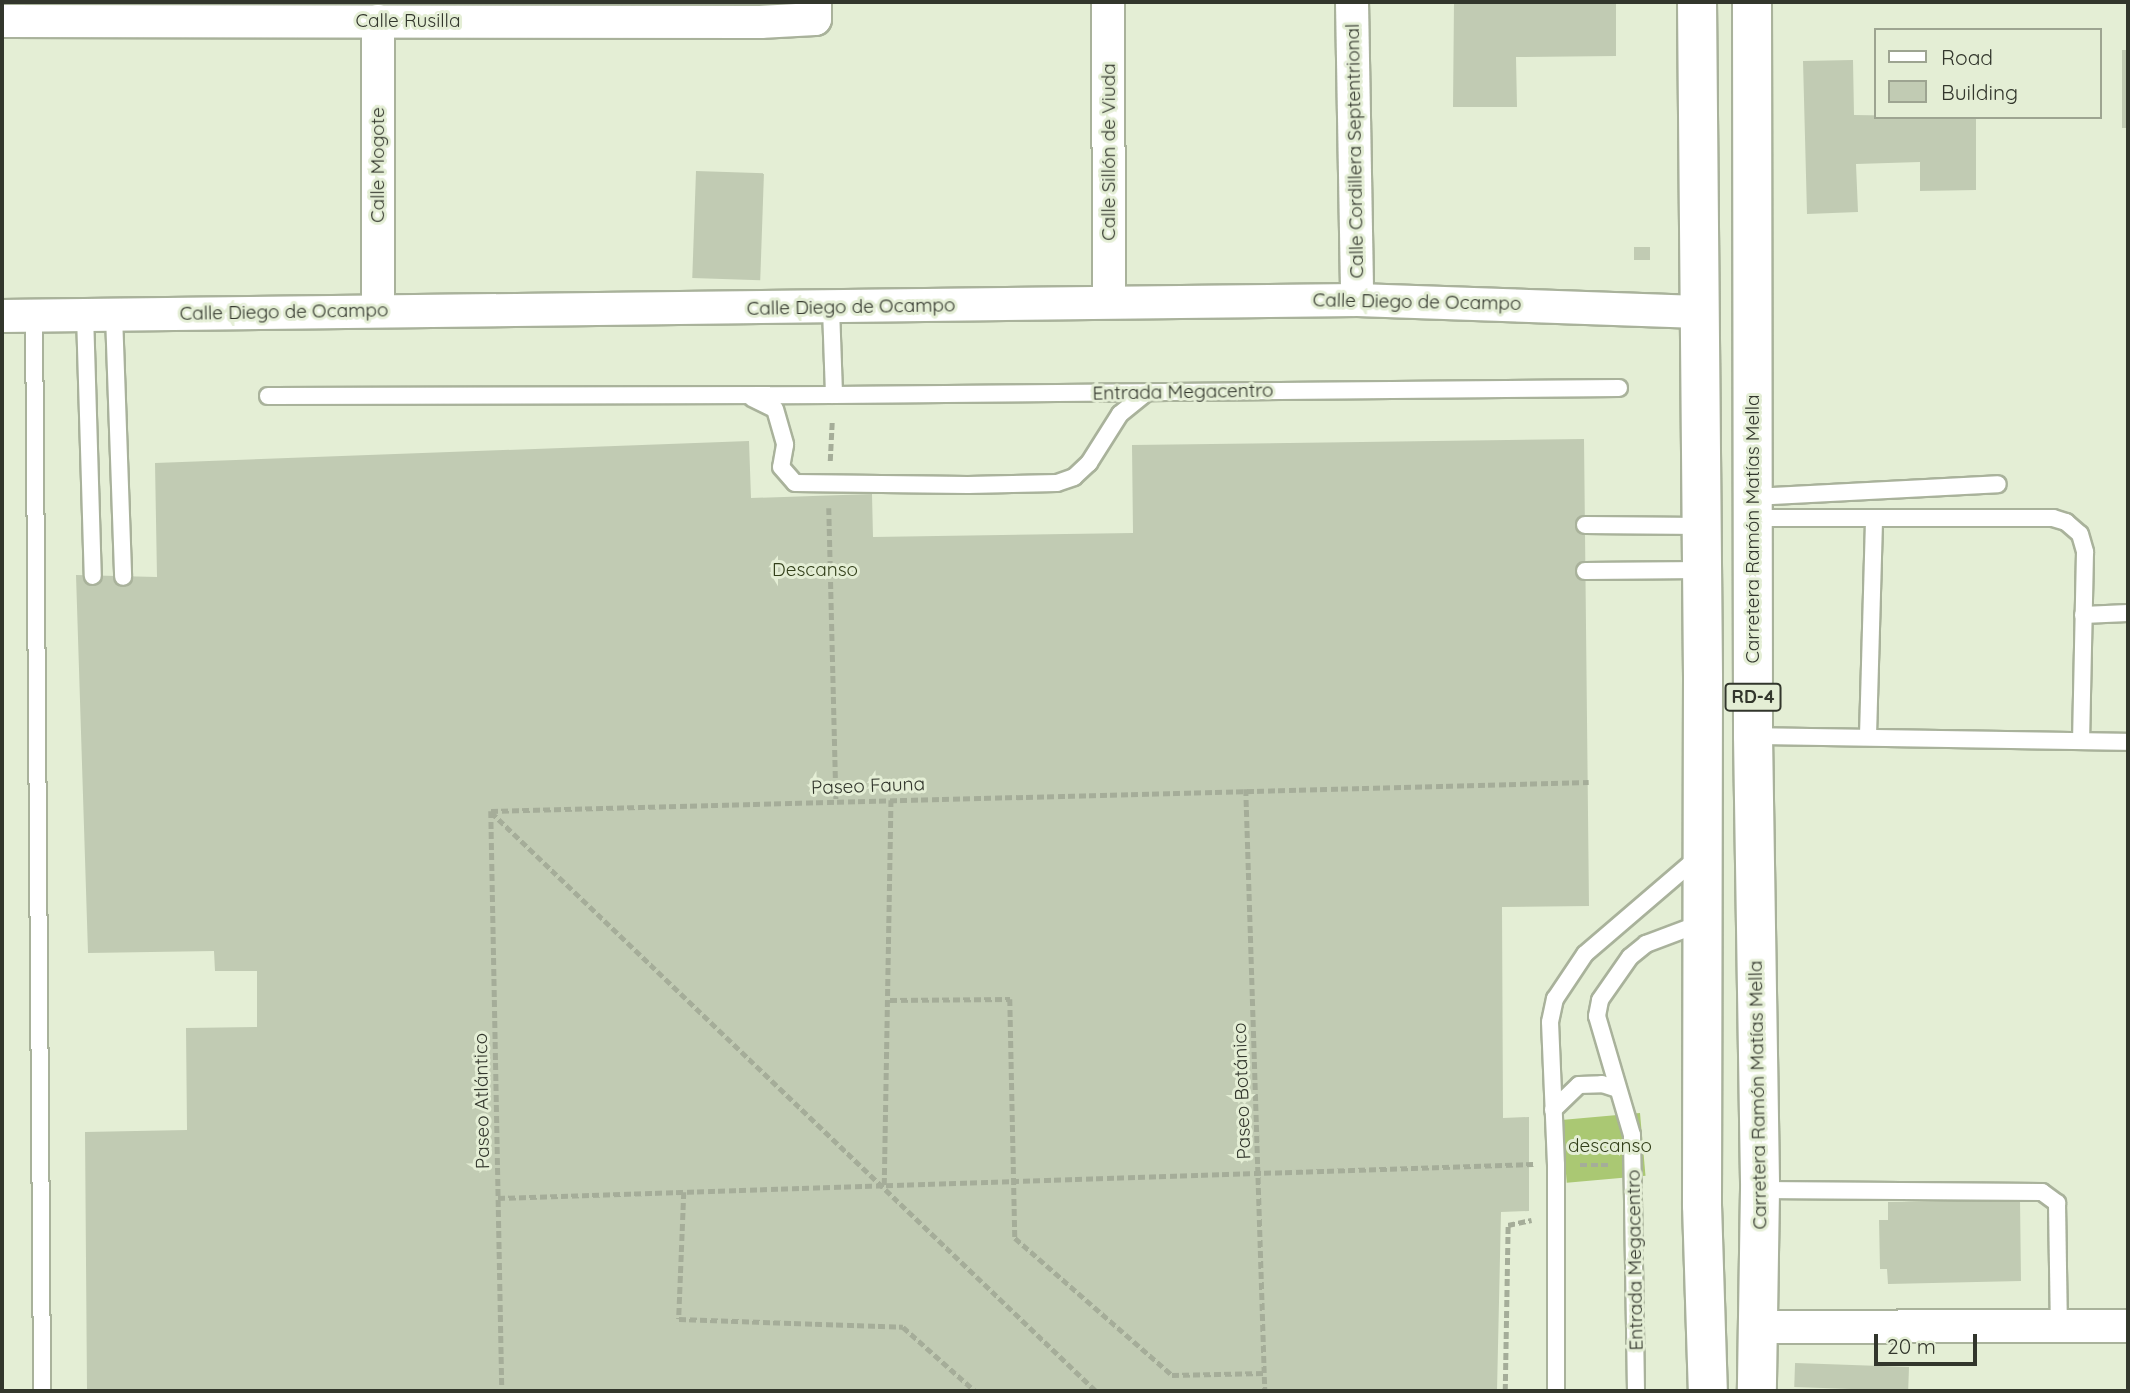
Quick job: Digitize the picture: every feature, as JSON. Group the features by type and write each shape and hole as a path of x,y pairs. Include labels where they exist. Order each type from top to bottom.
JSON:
{"main road":[{"name":"RD-4","path":"1697,2 1702,526 1702,1205 1708,1391"},
{"name":"Carretera Ramón Matías Mella","path":"1752,2 1753,736 1760,1190 1757,1391"}],"street":[{"name":"Calle Sillón de Viuda","path":"1108,2 1109,302"},
{"name":"Calle Cordillera Septentrional","path":"1352,2 1357,300"},
{"name":"Calle Rusilla","path":"2,21 378,21 815,10"},
{"name":"Calle Mogote","path":"378,21 378,310"},
{"name":"Calle Diego de Ocampo","path":"2,316 298,315 378,310 831,308 1357,300 1699,312"},
{"path":"1757,1327 2128,1326"}],"lane":[{"path":"831,308 834,395"},
{"path":"34,314 42,1391"},
{"path":"93,576 100,314"},
{"path":"100,314 123,577"},
{"name":"Entrada Megacentro","path":"268,396 747,396 1619,388"},
{"path":"747,396 775,409 785,445 781,467 786,474 795,483 829,487 1057,483 1073,477 1089,463 1120,414 1147,392"},
{"path":"1753,508 1998,484"},
{"path":"1753,508 1874,519 2053,518 2066,522 2080,534 2085,552 2081,741"},
{"path":"1868,736 1874,519"},
{"path":"1585,525 1702,526"},
{"path":"1585,571 1702,570"},
{"path":"2083,615 2128,613"},
{"path":"1753,736 2128,741"},
{"path":"1556,1391 1553,1110 1549,1022 1568,975 1608,932 1702,853"},
{"name":"Entrada Megacentro","path":"1636,1391 1632,1135 1600,1030 1600,1000 1630,957 1646,944 1702,923"},
{"path":"1553,1110 1579,1085 1602,1084 1617,1089"},
{"path":"1760,1190 2042,1192 2057,1203 2059,1326"}],"path":[{"path":"834,395 829,487 836,801"},
{"name":"Paseo Fauna","path":"491,811 1589,782"},
{"name":"Paseo Botánico","path":"1246,789 1265,1391"},
{"path":"884,1186 890,1000 891,800"},
{"path":"491,811 1096,1391"},
{"name":"Paseo Atlántico","path":"491,811 502,1391"},
{"path":"890,1000 1010,999 1015,1238 1172,1375 1265,1373"},
{"path":"498,1198 1529,1164"},
{"path":"1537,1176 1538,1165"},
{"path":"684,1192 679,1319 903,1327 975,1391"},
{"path":"1505,1391 1508,1225 1527,1223 1536,1212"}],"green space":[{"name":"descanso","path":"1640,1113 1645,1176 1567,1183 1561,1120"}],"building":[{"path":"1454,2 1616,2 1616,56 1516,57 1517,107 1453,107"},
{"path":"2122,50 2128,50 2128,128 2122,128"},
{"path":"1853,60 1854,115 1874,115 1874,119 1976,119 1976,190 1920,191 1920,162 1856,164 1858,212 1807,214 1803,61"},
{"path":"696,171 764,173 760,280 692,278"},
{"path":"1634,247 1650,247 1650,260 1634,260"},
{"path":"1584,439 1589,906 1502,907 1503,1118 1529,1117 1529,1211 1501,1212 1497,1391 87,1391 85,1132 187,1130 186,1028 257,1027 257,971 215,971 214,951 88,953 76,575 157,577 155,463 749,441 751,498 872,494 873,537 1133,533 1132,445"},
{"path":"2020,1200 2021,1281 1888,1284 1887,1269 1880,1269 1879,1220 1888,1220 1888,1202"},
{"path":"1795,1363 1909,1367 1908,1391 1794,1387"}],"park label":[{"name":"Descanso","path":"815,570"}]}
